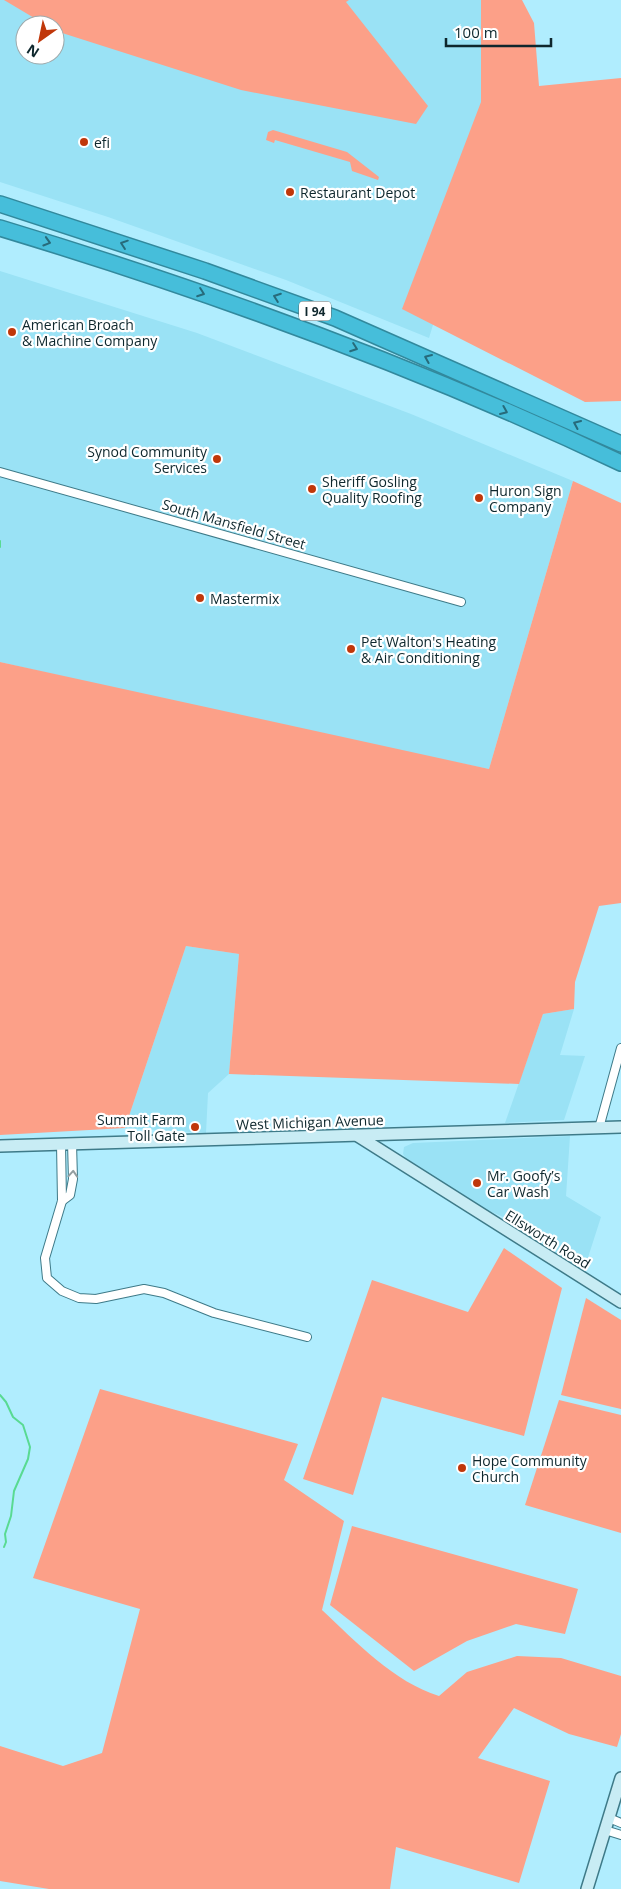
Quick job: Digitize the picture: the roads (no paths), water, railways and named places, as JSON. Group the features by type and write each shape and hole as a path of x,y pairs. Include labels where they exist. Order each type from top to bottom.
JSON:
{"highway":[{"name":"I 94","path":"0,204 196,268 334,318 621,444"},
{"name":"I 94","path":"0,228 142,272 363,352 568,438 621,463"}],"main road":[{"name":"West Michigan Avenue","path":"0,1146 621,1127"},
{"name":"Ellsworth Road","path":"358,1136 621,1302"},
{"path":"587,1889 621,1778"}],"street":[{"name":"South Mansfield Street","path":"0,472 460,602"},
{"path":"599,1128 621,1048"},
{"path":"66,1144 62,1201 45,1258 47,1278 62,1291 79,1298 96,1299 144,1289 164,1293 214,1312 307,1337"},
{"path":"62,1201 70,1195 73,1179 66,1144"},
{"path":"609,1818 621,1823"},
{"path":"605,1830 621,1835"}],"waterway":[{"path":"0,541 0,547"},
{"path":"0,1395 6,1402 13,1417 23,1425 30,1447 28,1459 14,1491 4,1547"}],"place":[{"name":"efi","path":"84,142"},
{"name":"Restaurant Depot","path":"290,192"},
{"name":"American Broach & Machine Company","path":"12,332"},
{"name":"Synod Community Services","path":"217,459"},
{"name":"Sheriff Gosling Quality Roofing","path":"312,489"},
{"name":"Huron Sign Company","path":"479,498"},
{"name":"Mastermix","path":"200,598"},
{"name":"Pet Walton's Heating & Air Conditioning","path":"351,649"},
{"name":"Summit Farm Toll Gate","path":"195,1127"},
{"name":"Mr. Goofy’s Car Wash","path":"477,1183"},
{"name":"Hope Community Church","path":"462,1468"}]}
